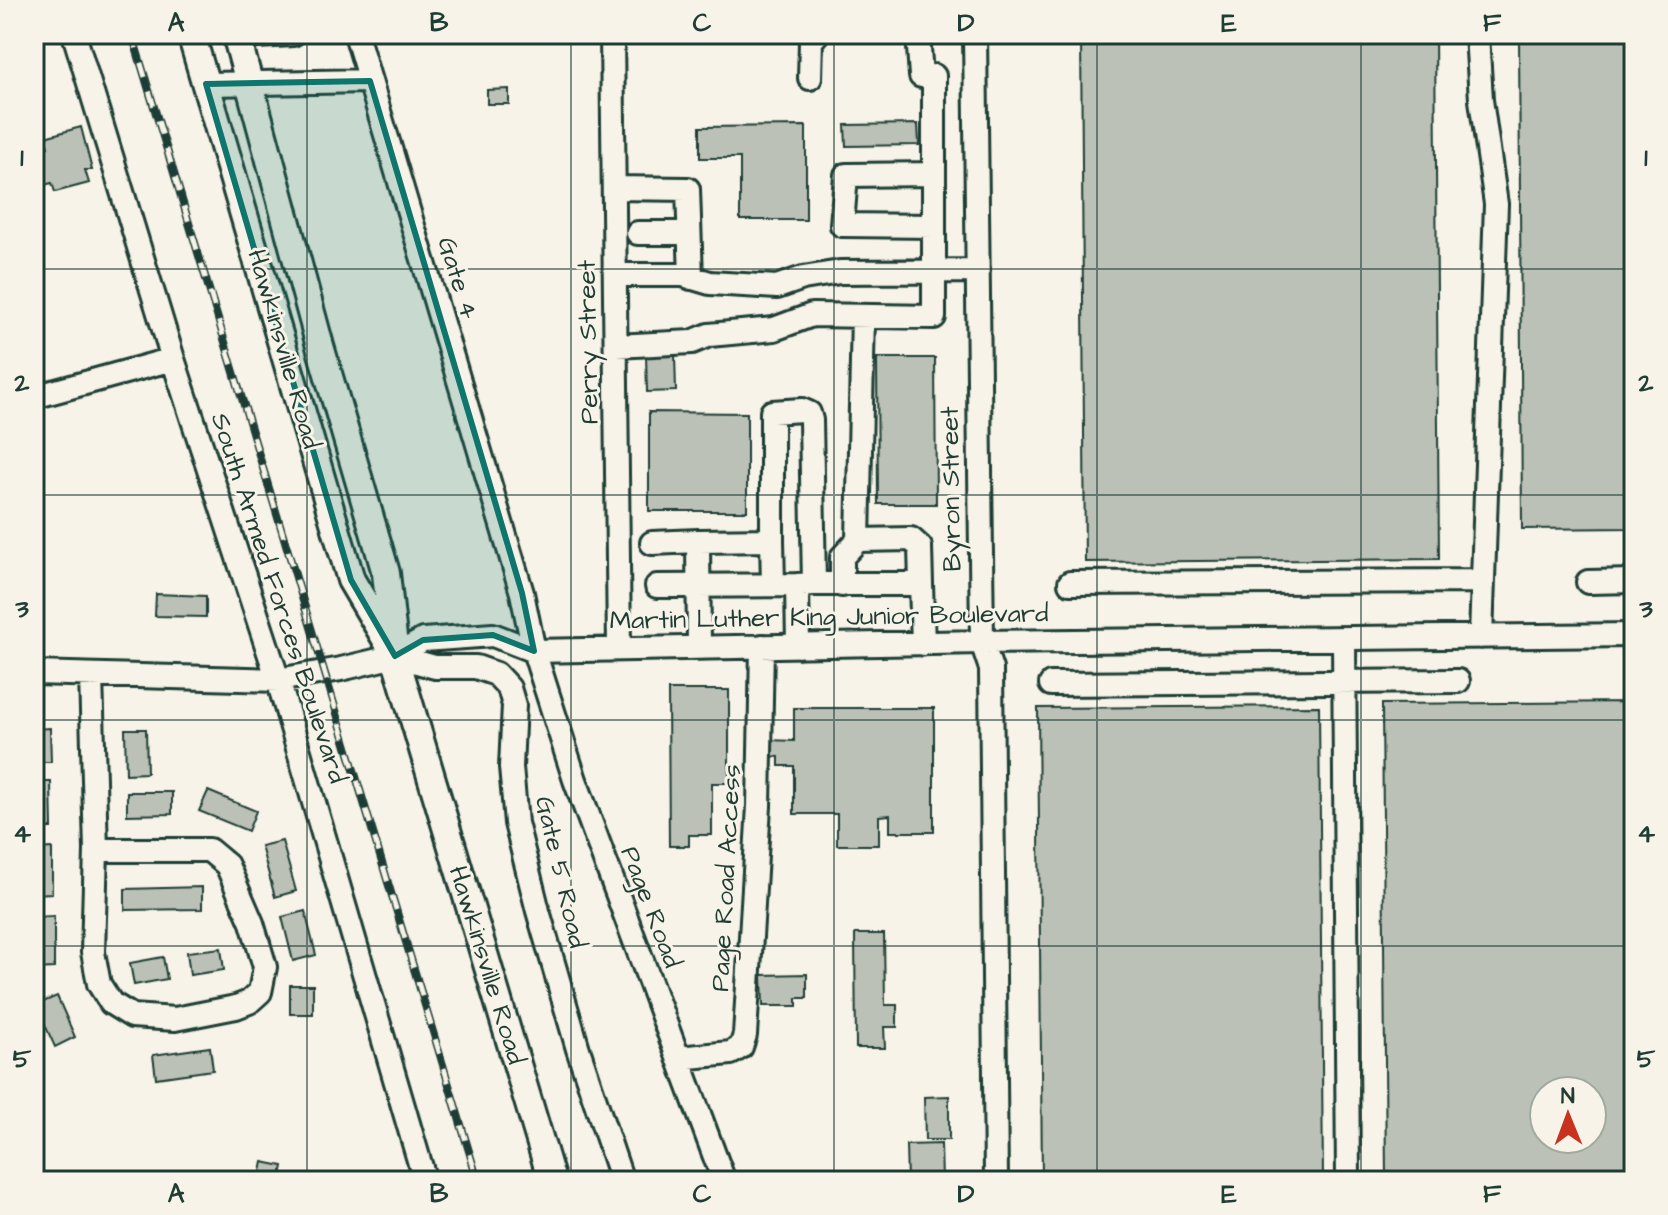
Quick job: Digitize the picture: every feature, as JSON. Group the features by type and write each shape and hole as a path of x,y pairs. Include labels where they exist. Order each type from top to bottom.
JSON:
{"main road":[{"name":"Hawkinsville Road","path":"191,34 351,580 395,656"},
{"name":"Hawkinsville Road","path":"236,34 320,346 386,573 395,656 552,1181"}],"street":[{"name":"South Armed Forces Boulevard","path":"74,34 173,359 278,680 425,1181"},
{"path":"247,34 293,34"},
{"name":"Gate 4","path":"356,34 522,593 534,651"},
{"name":"Perry Street","path":"612,34 619,648"},
{"path":"810,78 811,41 817,34"},
{"path":"616,346 692,342 709,335 774,329 812,315 934,317 934,174 927,76 918,34"},
{"name":"Byron Street","path":"975,34 982,642 991,669 996,1181"},
{"path":"1477,34 1481,100 1496,204 1481,637"},
{"path":"206,84 370,81"},
{"path":"934,174 846,175 842,225 934,226"},
{"path":"614,188 688,189 691,278"},
{"path":"638,233 689,233"},
{"path":"615,275 683,275 710,283 777,287 803,278 840,272 977,271"},
{"path":"842,585 842,557 858,540 863,316"},
{"path":"34,397 173,359"},
{"path":"773,585 772,412 802,410 809,413 811,420 806,584 798,646"},
{"path":"858,540 911,539 917,542 920,547 923,644"},
{"path":"652,543 772,540"},
{"path":"698,541 699,647"},
{"path":"1070,583 1482,581"},
{"path":"1588,582 1634,581"},
{"path":"657,586 921,584"},
{"name":"Martin Luther King Junior Boulevard","path":"34,673 278,680 395,656 423,640 493,635 534,651 982,642 1634,635"},
{"path":"1344,639 1348,1181"},
{"name":"Page Road Access","path":"678,1058 731,1053 741,1047 745,1035 759,806 762,646"},
{"name":"Page Road","path":"534,651 600,852 724,1181"},
{"name":"Gate 5 Road","path":"395,656 435,667 476,667 496,674 509,688 514,705 511,767 516,823 574,1033 622,1181"},
{"path":"91,676 96,850 93,952 99,984 111,1003 132,1016 175,1019 236,1007 249,1002 260,992 265,967 252,923 227,865 209,850 96,850"},
{"path":"1051,684 1458,681"}],"highlighted area":[{"path":"370,81 522,593 534,651 493,635 423,640 395,656 351,580 206,84"}],"building":[{"path":"1081,34 1435,34 1439,559 1085,562"},
{"path":"1519,34 1634,34 1634,528 1522,529"},
{"path":"509,89 509,104 487,104 487,90"},
{"path":"918,124 919,145 846,146 845,125"},
{"path":"806,126 806,220 740,220 740,158 700,158 700,127"},
{"path":"81,127 92,170 85,170 89,183 55,192 52,183 39,186 34,168 34,151 48,147 45,137"},
{"path":"675,354 676,391 647,392 646,355"},
{"path":"877,358 935,358 936,504 878,504"},
{"path":"649,412 747,413 747,511 649,511"},
{"path":"156,594 206,596 206,617 155,616"},
{"path":"668,690 729,690 729,783 712,783 712,835 689,835 689,846 669,846"},
{"path":"1634,702 1634,1181 1386,1181 1382,704"},
{"path":"1319,706 1323,1181 1042,1181 1038,708"},
{"path":"794,708 934,708 934,832 890,832 890,815 879,816 879,845 837,845 837,814 794,814 794,766 779,766 779,757 769,756 769,740 794,741"},
{"path":"50,728 51,762 34,762 34,729"},
{"path":"125,729 146,729 147,773 126,774"},
{"path":"34,782 51,782 52,828 34,828"},
{"path":"208,791 256,811 248,831 199,811"},
{"path":"127,792 172,792 172,814 127,815"},
{"path":"282,841 296,891 275,897 261,846"},
{"path":"52,848 52,893 34,894 34,849"},
{"path":"202,887 202,909 125,910 125,889"},
{"path":"305,911 316,955 293,961 282,917"},
{"path":"54,916 54,968 34,969 34,917"},
{"path":"855,934 884,934 885,1005 897,1005 897,1027 884,1027 885,1048 856,1048"},
{"path":"221,948 224,970 190,975 187,952"},
{"path":"163,957 167,979 134,985 130,963"},
{"path":"807,974 807,998 797,998 797,1006 763,1006 762,975"},
{"path":"290,985 313,985 313,1014 290,1014"},
{"path":"57,996 75,1037 55,1047 36,1005"},
{"path":"210,1047 213,1070 156,1078 153,1055"},
{"path":"949,1096 949,1140 925,1140 924,1097"},
{"path":"941,1144 942,1181 907,1181 906,1145"},
{"path":"263,1162 283,1166 280,1181 259,1181"}],"railway":[{"path":"132,34 478,1181"}]}
